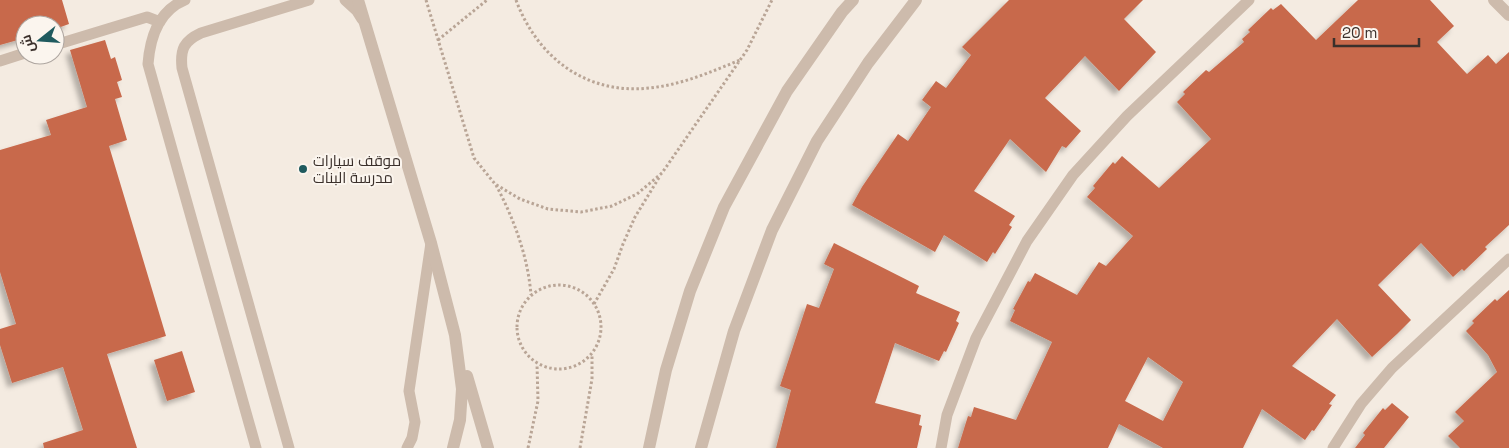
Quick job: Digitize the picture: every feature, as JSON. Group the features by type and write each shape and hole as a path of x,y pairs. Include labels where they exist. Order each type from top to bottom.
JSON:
{"street":[{"path":"358,0 488,448"},
{"path":"649,448 666,370 688,300 724,207 787,91 842,12 853,0"},
{"path":"701,448 734,331 772,230 817,141 868,63 916,0"},
{"path":"1494,0 1509,15"},
{"path":"453,448 460,420 462,389 455,335"}],"lane":[{"path":"185,0 169,11 153,33 149,47 148,64 256,448"},
{"path":"289,448 182,68 181,57 184,46 190,38 201,33 309,0"},
{"path":"345,0 357,11 366,24"},
{"path":"940,448 947,414 976,338 1027,241 1073,175 1121,122 1249,0"},
{"path":"65,42 147,18 160,22"},
{"path":"0,61 15,57"},
{"path":"407,448 412,438 415,422 409,391 430,243"},
{"path":"1332,448 1361,404 1392,368 1509,259"}],"path":[{"path":"426,0 474,158 495,184 509,210 530,279 531,296"},
{"path":"438,40 486,0"},
{"path":"516,0 521,15 541,44 561,65 588,81 621,88 648,88 699,77 740,60"},
{"path":"594,304 614,269 635,217 662,173 747,50 772,0"},
{"path":"495,184 520,199 548,209 581,212 612,206 637,194 662,173"},
{"path":"560,284 573,287 585,294 594,304 600,316 599,342 592,354 583,363 557,370 544,367 523,351 518,339 516,326 519,312 525,301 535,292 547,286 560,284"},
{"path":"580,448 592,379 592,354"},
{"path":"528,448 538,401 537,363"}],"building":[{"path":"0,0 62,0 69,24 65,25 65,15 15,15 15,41 0,45"},
{"path":"1009,0 1143,0 1124,19 1156,52 1119,91 1085,56 1045,98 1081,131 1066,148 1062,146 1046,172 1010,139 974,191 1015,216 1009,225 1012,227 995,254 993,252 987,262 944,235 935,252 852,205 898,134 908,141 931,107 922,100 936,81 946,88 971,55 962,47"},
{"path":"1358,0 1430,0 1454,26 1437,42 1467,74 1488,55 1496,64 1509,52 1509,225 1485,247 1487,249 1464,271 1462,269 1453,277 1421,243 1378,285 1411,320 1372,357 1337,319 1292,366 1336,395 1329,404 1332,405 1314,431 1312,430 1305,440 1262,409 1243,448 1163,448 1119,424 1108,448 958,448 968,416 971,417 974,407 1016,420 1052,342 1010,321 1015,310 1013,309 1028,281 1030,282 1035,273 1077,295 1099,262 1106,266 1133,236 1087,197 1095,188 1093,186 1113,162 1115,164 1122,156 1159,188 1211,139 1177,102 1185,94 1183,92 1206,70 1209,72 1244,42 1242,39 1250,32 1248,30 1271,8 1273,10 1281,4 1316,40","holes":["1148,357 1183,382 1163,421 1125,401"]},
{"path":"105,40 111,59 115,57 122,80 117,82 122,97 115,99 127,140 109,146 166,336 107,354 137,448 44,448 43,443 83,430 63,367 12,383 0,345 0,329 16,324 0,272 0,150 51,135 46,120 87,107 70,50"},
{"path":"834,243 919,286 916,293 960,312 956,321 959,323 946,352 944,351 939,361 895,343 875,403 921,415 919,425 922,426 917,448 776,448 791,390 780,386 807,304 819,308 834,269 824,264"},
{"path":"1509,290 1509,448 1460,448 1448,436 1464,421 1455,412 1497,372 1488,355 1466,331 1474,323 1472,321 1495,299 1497,301"},
{"path":"182,351 195,392 167,401 154,360"},
{"path":"1392,403 1409,417 1384,448 1355,448 1365,435 1363,433 1383,408 1385,410"}],"place":[{"name":"موقف سيارات مدرسة البنات","path":"303,169"}]}
